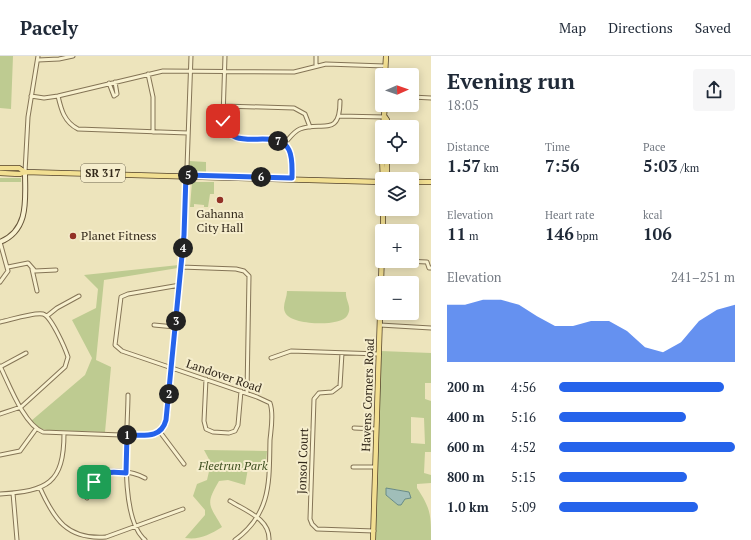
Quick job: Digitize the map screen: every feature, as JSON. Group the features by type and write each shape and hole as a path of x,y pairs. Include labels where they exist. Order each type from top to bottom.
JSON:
{"main road":[{"path":"385,66 386,56"},
{"path":"384,120 385,112"},
{"name":"SR 317","path":"0,168 19,168 25,172"},
{"path":"0,242 13,235 22,223 24,211 25,172"},
{"name":"SR 317","path":"0,173 20,174 25,172 375,180"},
{"path":"419,182 431,182"},
{"name":"Havens Corners Road","path":"373,540 382,268"}],"street":[{"path":"25,172 28,117 38,58 52,60 73,56"},
{"path":"26,353 0,366 27,419 36,430 43,432 64,433 154,435 160,432 164,427 172,368 180,285 191,56"},
{"path":"225,56 224,124 232,135 240,138 276,140 284,144 290,154 292,178"},
{"path":"316,56 316,66"},
{"path":"31,96 44,98 58,96 148,74 171,70 298,72 316,66 385,66"},
{"path":"148,74 153,97 153,132"},
{"path":"109,83 114,96 117,94 114,82"},
{"path":"58,96 63,114 71,125 78,129 188,133"},
{"path":"419,97 431,98"},
{"path":"284,144 296,132 310,127 329,126 339,116 340,101"},
{"path":"224,106 294,108 305,114 310,127"},
{"path":"339,116 385,117"},
{"path":"0,242 8,267 7,275 0,282"},
{"path":"419,262 427,262 431,268"},
{"path":"8,267 28,263 32,269 36,291"},
{"path":"181,267 236,269 244,271 249,276 247,393"},
{"path":"32,269 35,271 56,270"},
{"name":"Landover Road","path":"180,285 128,294 121,297 115,341 119,350 247,393 270,403 269,486 267,496 258,518"},
{"path":"47,316 57,308 79,296"},
{"path":"0,322 39,314 47,316 67,354 68,361 65,367 21,407 0,414"},
{"path":"154,325 175,327"},
{"path":"380,325 431,328"},
{"path":"271,358 291,351 379,354"},
{"name":"Jonsol Court","path":"342,353 340,386 332,392 319,393 314,398 310,519 312,524 317,529 374,531"},
{"path":"206,379 204,421 206,429 209,431 229,433 235,431 238,425 241,391"},
{"path":"128,395 126,473 128,498 137,526 145,540"},
{"path":"354,428 376,429"},
{"path":"0,455 20,451 36,430"},
{"path":"160,432 184,464"},
{"path":"0,494 40,488 51,480 58,472 64,452 64,433"},
{"path":"353,467 375,467"},
{"path":"87,498 97,478 101,474 109,472 138,474 145,478"},
{"path":"40,488 53,516 65,529 79,537 102,539 183,509"},
{"path":"13,493 18,540"},
{"path":"230,501 258,518 267,526 269,540"},
{"path":"236,540 258,518"}],"green space":[{"path":"0,56 13,56 11,109 0,108"},
{"path":"189,161 206,162 206,173 191,172 189,170"},
{"path":"0,178 21,178 21,182 0,182"},
{"path":"192,182 214,182 214,194 210,194 208,207 194,204 194,207 190,207"},
{"path":"179,265 178,268 104,280 96,360 111,367 105,432 47,430 37,428 31,421 85,375 92,358 72,320 96,308 98,289 84,275"},
{"path":"287,291 346,292 349,313 343,320 326,323 307,322 290,318 286,314 284,308"},
{"path":"381,351 431,353 431,383 425,383 425,399 431,401 431,452 425,452 424,473 431,475 431,483 417,484 417,488 428,507 431,524 431,540 375,540","holes":["411,417 424,418 425,444 411,443","394,489 409,492 409,499 405,499 398,505 386,495"]},
{"name":"Fleetrun Park","path":"204,450 267,451 266,462 249,463 245,485 228,480 219,481 210,500 210,504 222,527 204,536 185,538 205,515 205,510 193,496 197,484 207,480 211,463"}],"water":[{"path":"386,488 409,492 411,498 405,499 401,505 398,505 386,495"}],"place":[{"name":"Gahanna City Hall","path":"220,200"},
{"name":"Planet Fitness","path":"73,236"}],"route":[{"path":"94,482 101,474 109,472 126,473 127,435 154,435 160,432 164,427 166,420 184,235 186,175 292,178 291,158 288,147 278,140 237,138 227,130 223,121"}]}
